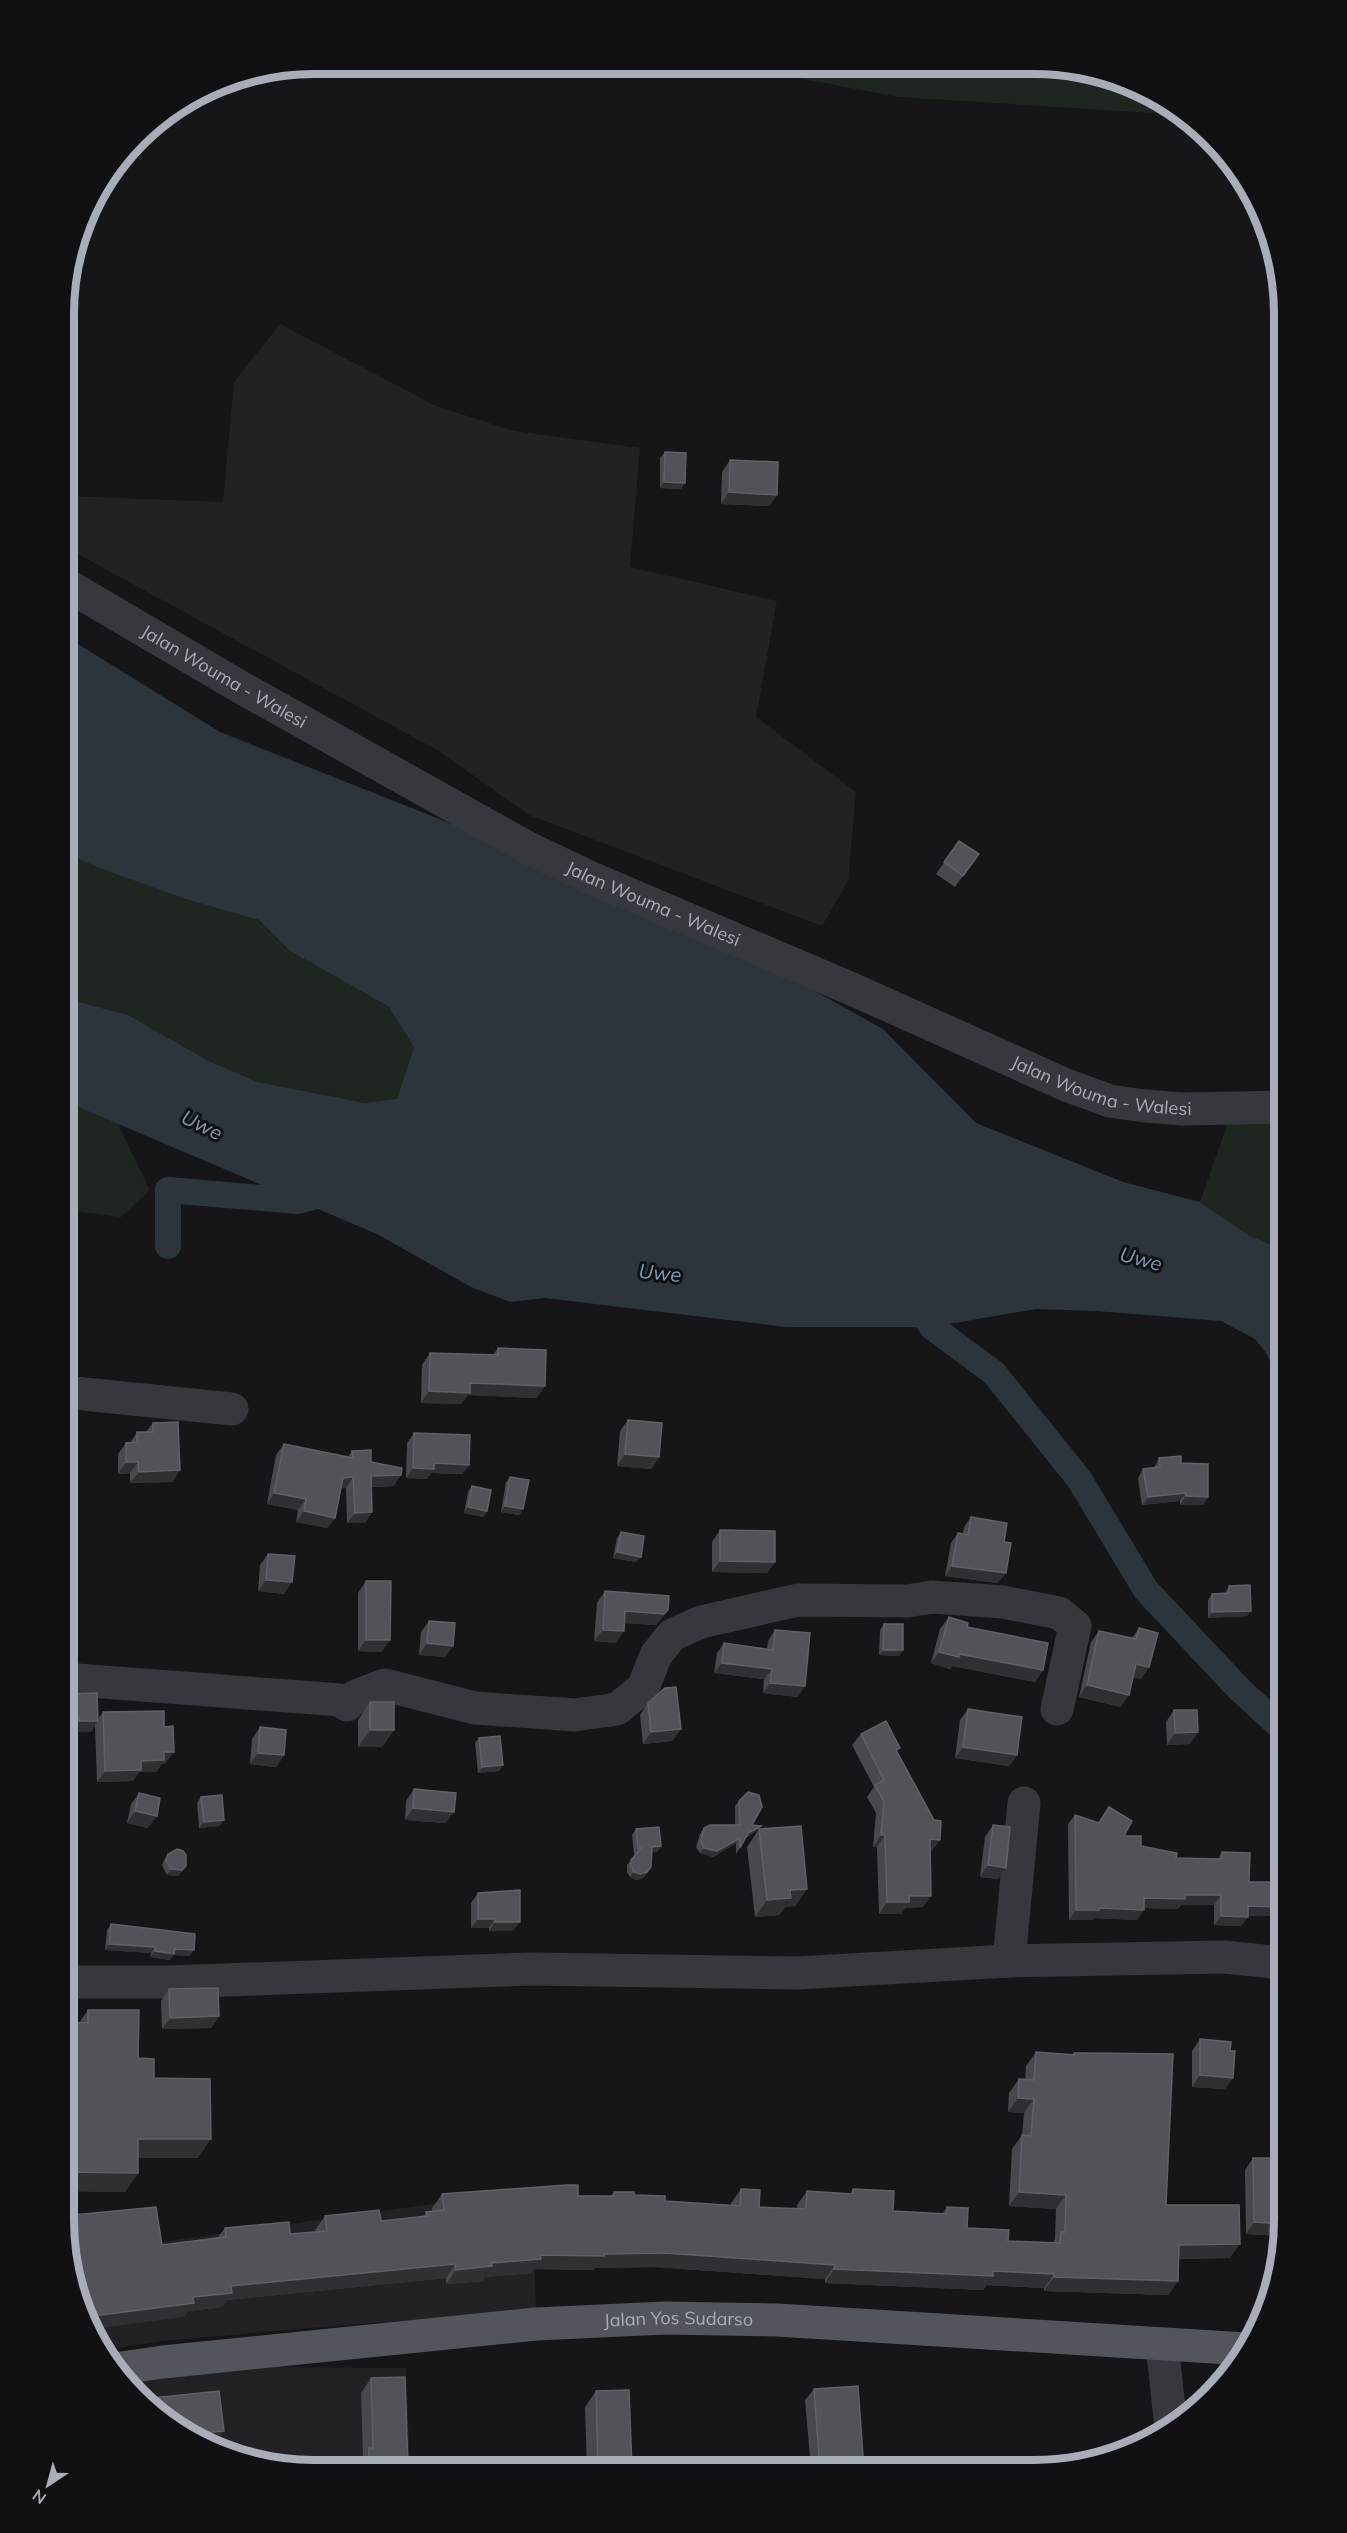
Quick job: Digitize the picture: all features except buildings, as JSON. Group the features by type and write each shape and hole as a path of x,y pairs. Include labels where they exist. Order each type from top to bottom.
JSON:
{"main road":[{"name":"Jalan Yos Sudarso","path":"124,2368 536,2324 664,2318 777,2320 1055,2335 1236,2348"}],"street":[{"name":"Jalan Wouma - Walesi","path":"74,589 242,688 528,848 589,877 854,990 1066,1085 1110,1101 1145,1106 1184,1109 1274,1107"},
{"path":"74,1393 232,1408"},
{"path":"74,1680 340,1700 347,1705 356,1696 385,1685 475,1708 574,1715 617,1709 644,1688 656,1655 672,1635 701,1622 798,1600 907,1601 932,1597 1003,1602 1059,1613 1075,1626 1058,1709"},
{"path":"1009,1961 1024,1803"},
{"path":"74,1982 169,1982 531,1969 797,1973 1009,1961 1224,1957 1274,1962"},
{"path":"1162,2344 1170,2417"}],"shaded area":[{"path":"778,74 1049,74 1080,78 1111,86 1140,98 1167,114 898,97"},
{"path":"280,324 436,406 514,431 640,448 630,567 777,601 756,717 856,792 848,881 822,926 529,815 439,751 74,552 74,496 223,502 234,382"},
{"path":"74,857 182,898 259,920 290,951 388,1006 414,1047 397,1100 365,1103 258,1082 209,1061 128,1015 74,1001"},
{"path":"74,1105 118,1124 150,1190 121,1217 74,1211"},
{"path":"1274,1111 1274,1246 1248,1235 1200,1202 1231,1114"},
{"path":"532,2190 536,2312 332,2326 163,2341 111,2349 98,2326 86,2297 76,2254"},
{"path":"234,2367 406,2368 410,2460 298,2459 267,2455 236,2447 207,2435 180,2419 155,2400 137,2382"}],"water":[{"name":"Uwe","path":"74,642 220,732 467,830 730,944 883,1029 976,1123 1123,1182 1200,1202 1248,1235 1274,1246 1274,1370 1267,1354 1255,1339 1221,1321 1096,1311 1036,1309 932,1327 786,1327 545,1298 510,1302 471,1287 377,1234 74,1105 74,1001 128,1015 209,1061 258,1082 365,1103 397,1099 414,1047 388,1006 290,951 259,920 182,898 74,857"}],"waterway":[{"path":"168,1246 168,1190 298,1201 331,1192"},
{"path":"913,1299 932,1327 994,1373 1079,1479 1146,1590 1240,1690 1274,1721"}]}
